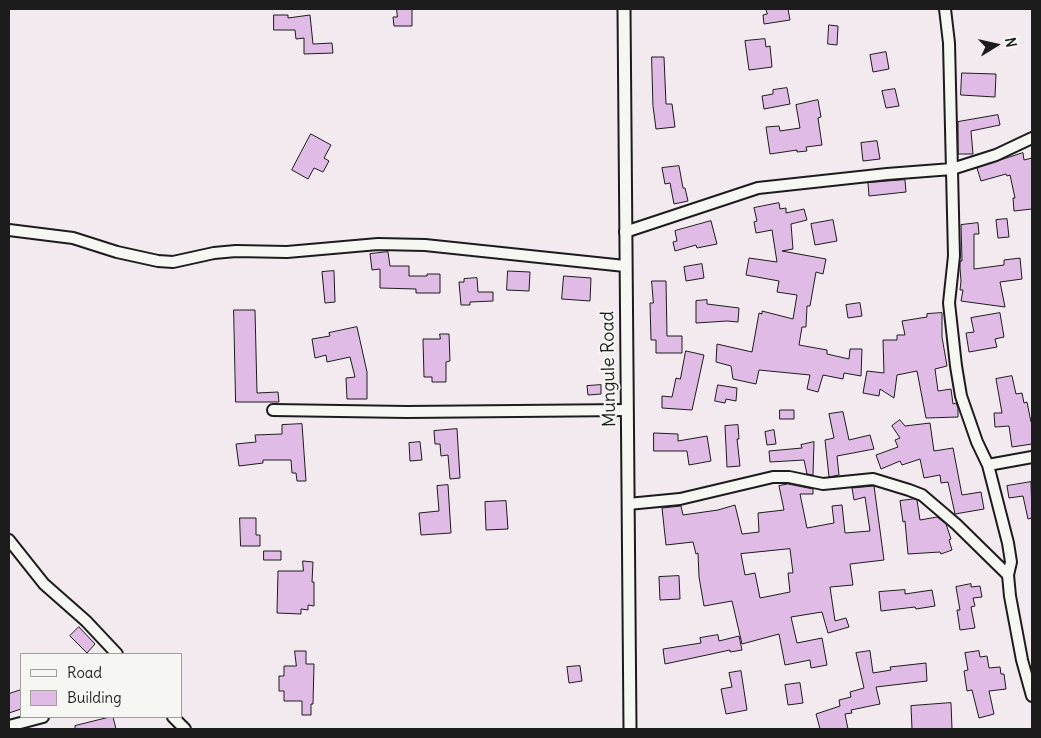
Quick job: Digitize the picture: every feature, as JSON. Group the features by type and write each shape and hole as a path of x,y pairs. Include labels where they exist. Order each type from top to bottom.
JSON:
{"street":[{"name":"Mungule Road","path":"624,9 630,729"},
{"path":"945,9 949,43 954,256 949,303 956,366 961,396 977,442 988,465 1008,543 1011,562 1008,575 1010,596 1022,660 1032,696"},
{"path":"625,232 758,188 952,169 996,156 1032,138"},
{"path":"9,230 73,238 117,252 158,261 173,262 214,253 236,251 287,252 378,244 425,245 625,266"},
{"path":"272,410 407,412 627,410"},
{"path":"988,465 1032,457"},
{"path":"628,504 680,499 773,477 789,477 822,484 873,479 922,496 956,524 1008,575"},
{"path":"9,540 44,584 86,621 116,653"},
{"path":"9,726 39,718"},
{"path":"174,718 185,729"}],"building":[{"path":"397,9 412,9 412,26 394,26 393,17 397,17"},
{"path":"766,9 788,9 790,20 764,24 763,15 767,14"},
{"path":"274,15 288,15 288,18 310,15 313,44 332,43 333,53 304,54 304,38 296,39 295,30 274,30"},
{"path":"829,25 838,26 837,45 828,44"},
{"path":"765,39 766,47 770,46 772,67 749,70 745,41"},
{"path":"886,52 889,69 873,72 870,55"},
{"path":"652,57 664,57 666,104 672,104 675,127 656,129 653,106"},
{"path":"962,73 996,74 995,97 961,95"},
{"path":"787,88 790,104 764,109 762,96 773,94 773,90"},
{"path":"895,89 899,106 886,108 882,91"},
{"path":"818,100 821,117 818,118 822,145 806,147 807,151 797,152 797,150 770,154 766,127 779,126 780,131 800,128 796,105"},
{"path":"998,115 1000,125 971,131 973,154 958,154 958,122"},
{"path":"311,134 331,145 324,158 329,161 323,172 314,168 308,179 292,170"},
{"path":"877,141 880,159 863,161 861,143"},
{"path":"1023,153 1024,160 1032,158 1032,209 1014,211 1013,198 1015,198 1010,175 1007,176 1006,174 981,181 977,168"},
{"path":"679,166 683,188 685,188 688,201 674,204 670,183 665,184 662,168"},
{"path":"905,180 906,192 869,196 868,183"},
{"path":"779,203 780,209 786,208 786,213 804,209 807,220 791,224 793,249 782,251 826,259 823,274 816,272 810,306 807,306 806,327 802,327 799,345 827,350 827,354 849,359 850,349 862,349 861,376 844,373 843,379 823,375 818,392 807,389 810,375 759,370 756,384 733,379 731,366 716,362 717,344 752,352 759,313 762,314 762,311 793,319 797,295 777,292 779,281 746,275 749,258 777,262 772,230 756,233 754,222 757,221 754,208"},
{"path":"1007,219 1009,237 998,238 996,220"},
{"path":"833,220 837,241 815,245 811,224"},
{"path":"711,221 717,244 697,248 696,245 675,251 673,242 677,241 675,231"},
{"path":"978,223 979,234 974,234 974,269 1004,265 1004,260 1020,258 1022,279 1000,282 1005,307 961,301 963,290 960,290 960,261 962,261 961,225"},
{"path":"388,252 390,266 409,266 409,276 440,274 440,293 416,293 416,289 380,288 380,269 372,270 370,254"},
{"path":"702,264 704,278 686,281 684,267"},
{"path":"334,271 335,302 325,303 322,272"},
{"path":"508,271 530,272 529,291 507,290"},
{"path":"564,276 591,278 590,301 562,299"},
{"path":"477,278 478,292 493,292 493,301 470,302 470,305 461,305 459,282 464,282 464,279"},
{"path":"652,281 666,281 667,336 682,336 682,353 656,353 656,340 651,340 650,303 653,303"},
{"path":"707,300 707,304 739,308 738,322 696,323 696,301"},
{"path":"860,303 862,316 848,318 846,305"},
{"path":"234,310 255,310 257,393 278,392 279,402 236,402"},
{"path":"942,313 942,337 947,366 935,369 938,391 951,389 953,404 956,403 958,408 958,417 926,418 917,371 897,375 894,398 880,389 879,396 863,393 867,371 884,373 883,340 897,340 897,335 905,335 902,321 927,317 927,314"},
{"path":"1000,313 1004,337 995,339 997,347 969,352 966,333 974,332 971,318"},
{"path":"357,327 367,372 367,399 347,399 346,378 355,377 350,357 327,362 326,355 315,358 312,339 330,336 329,333"},
{"path":"440,334 449,334 450,361 446,362 446,382 432,382 432,377 424,377 423,339 440,339"},
{"path":"686,351 704,355 692,410 662,408 662,396 672,397 676,378 680,379"},
{"path":"1012,376 1016,394 1022,393 1024,403 1027,402 1032,421 1032,444 1012,447 1009,426 995,427 994,413 1002,413 996,379"},
{"path":"601,385 601,394 588,395 587,386"},
{"path":"718,385 737,388 736,401 726,399 725,403 715,401"},
{"path":"780,410 794,410 794,419 780,419"},
{"path":"843,412 849,440 870,435 874,449 837,456 839,475 829,477 825,440 834,438 829,414"},
{"path":"900,420 905,426 930,423 934,451 953,448 962,495 981,492 984,509 955,514 948,482 941,483 940,475 924,478 920,459 902,465 900,461 881,469 876,455 898,447 895,440 900,438 892,426"},
{"path":"302,424 306,481 297,481 296,473 292,473 291,460 263,460 263,463 239,466 236,444 256,442 255,435 282,434 282,425"},
{"path":"738,425 739,439 737,439 740,466 727,467 725,426"},
{"path":"457,429 460,478 450,479 448,455 441,456 440,444 435,444 434,431"},
{"path":"774,430 776,444 767,445 765,432"},
{"path":"654,433 678,434 678,441 707,436 711,461 689,465 687,451 654,451"},
{"path":"420,442 422,460 410,461 409,443"},
{"path":"814,442 813,475 807,474 804,460 770,462 769,451 802,448 801,445"},
{"path":"1031,482 1032,518 1028,519 1023,496 1009,498 1007,486"},
{"path":"788,484 813,489 813,494 800,494 807,528 834,523 832,506 842,505 845,533 870,531 865,497 854,500 852,488 874,486 884,560 850,564 853,585 830,587 835,621 846,618 849,627 828,633 822,612 791,617 797,643 822,638 827,665 811,668 810,660 785,665 779,634 742,644 732,601 704,606 699,577 698,553 696,554 693,542 666,545 662,508 681,506 683,515 718,510 735,505 742,534 759,532 758,513 784,510 779,486","holes":["790,549 793,573 788,573 790,592 760,598 755,573 745,575 741,554"]},
{"path":"448,485 451,533 421,535 419,513 439,511 437,486"},
{"path":"917,500 920,520 937,517 946,524 952,550 941,554 940,552 908,554 905,521 903,522 900,501"},
{"path":"506,501 508,529 486,530 485,502"},
{"path":"240,518 256,518 256,535 260,535 260,546 241,546"},
{"path":"264,551 281,551 281,560 264,560"},
{"path":"303,561 313,562 314,606 308,605 308,610 301,609 301,614 277,613 278,571 303,571"},
{"path":"679,576 680,599 660,600 659,577"},
{"path":"971,584 971,587 980,586 982,597 973,598 975,606 971,607 975,628 960,630 957,610 960,610 956,587"},
{"path":"905,590 905,594 932,590 935,606 881,611 879,592"},
{"path":"79,627 95,644 87,653 70,636"},
{"path":"718,635 719,641 739,636 742,650 730,652 730,650 665,664 663,649 701,643 700,638"},
{"path":"295,651 306,651 306,664 314,664 311,715 302,715 302,701 284,701 284,691 279,691 279,676 284,676 284,666 296,666"},
{"path":"870,651 873,673 891,670 890,667 926,663 927,681 876,687 880,704 851,710 852,713 845,714 848,729 820,729 816,714 840,706 839,700 851,697 850,692 864,688 856,653"},
{"path":"979,651 980,657 987,656 989,668 1000,667 1001,674 1004,674 1006,689 989,691 994,714 979,718 972,690 967,691 964,671 968,670 965,653"},
{"path":"580,666 582,681 569,683 567,667"},
{"path":"741,671 747,710 726,714 721,689 732,687 729,673"},
{"path":"800,683 803,703 788,705 785,685"},
{"path":"20,690 20,709 9,713 9,694"},
{"path":"951,703 952,729 912,729 911,706"},
{"path":"113,718 116,729 75,729 75,726"}]}
